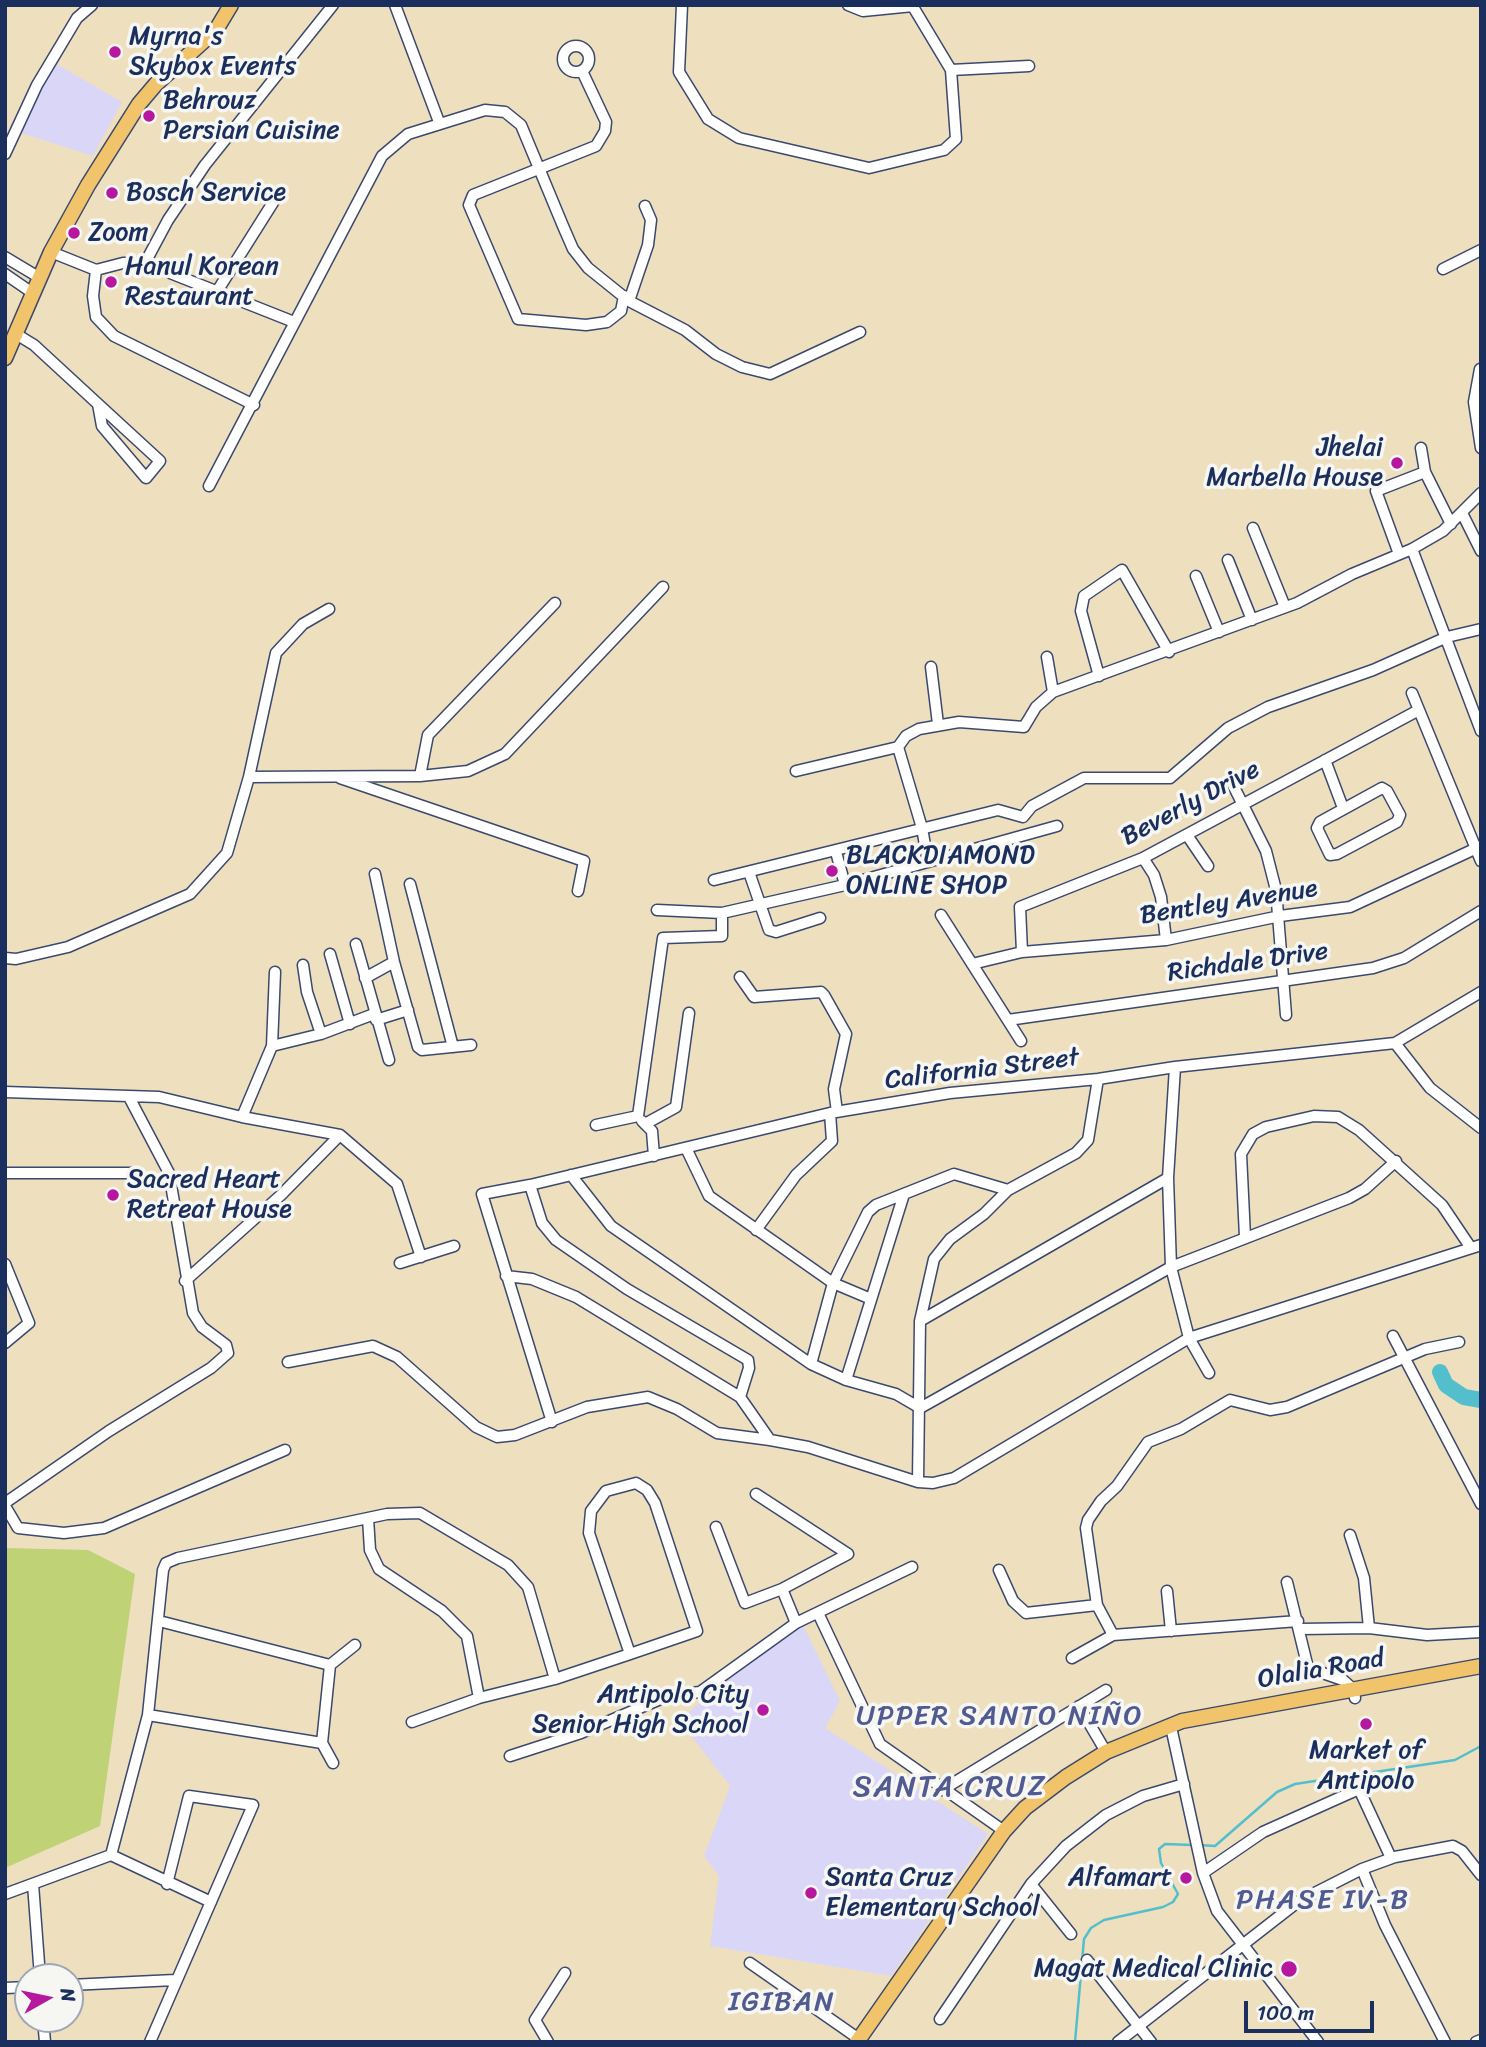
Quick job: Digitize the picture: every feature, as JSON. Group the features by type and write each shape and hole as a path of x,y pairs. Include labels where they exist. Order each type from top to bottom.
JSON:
{"main road":[{"path":"5,358 51,252 88,185 139,104 156,84 216,30 231,5"},
{"name":"Olalia Road","path":"858,2040 1004,1830 1046,1792 1106,1752 1126,1741 1171,1727 1196,1726 1481,1666"},
{"name":"Olalia Road","path":"1354,1693 1481,1676"}],"street":[{"path":"5,154 37,85 77,18 92,5"},
{"path":"145,264 168,220 205,165 333,5"},
{"path":"395,5 439,122"},
{"path":"682,5 679,72 708,119 738,138 869,168 944,150 956,139 951,70 912,6 863,11 848,5"},
{"path":"951,70 1029,66"},
{"path":"582,71 606,121 601,140 590,151 473,195 469,202 515,317 540,322 586,325 607,322 621,311 648,245 651,220 645,206"},
{"path":"209,486 254,405 294,322 382,156 402,138 439,122 485,110 505,113 521,125 573,249 588,268 626,298 685,330 716,354 742,368 770,374 860,332"},
{"path":"216,293 279,193"},
{"path":"1443,269 1481,250"},
{"path":"51,252 96,270 123,262 145,264 294,322"},
{"path":"5,257 40,278"},
{"path":"96,270 93,296 96,317 114,336 254,405"},
{"path":"5,274 34,294"},
{"path":"16,334 34,345 99,404 160,461 146,478 102,426 99,404"},
{"path":"1480,369 1474,401 1481,448"},
{"path":"1421,448 1425,472 1451,524"},
{"path":"1399,554 1376,491 1425,472"},
{"path":"796,771 898,747 906,736 938,724 980,722 1024,727 1044,697 1053,692 1169,652 1285,607 1412,549 1451,524 1481,493"},
{"path":"1462,513 1481,551"},
{"path":"1252,528 1285,607"},
{"path":"1412,549 1481,731"},
{"path":"1228,560 1252,620"},
{"path":"1099,676 1081,611 1084,596 1122,570 1169,652"},
{"path":"1196,576 1220,632"},
{"path":"248,777 420,776 468,771 505,754 663,586"},
{"path":"420,776 428,736 555,603"},
{"path":"5,957 16,959 68,947 190,894 227,853 248,777 276,653 303,624 328,609"},
{"path":"714,880 998,810 1023,817 1031,806 1084,778 1170,778 1228,728 1268,707 1373,670 1447,637 1481,629"},
{"path":"1047,657 1053,692"},
{"path":"931,667 938,724"},
{"path":"1412,693 1417,711 1478,847 1481,861"},
{"name":"Beverly Drive","path":"1022,952 1020,907 1143,858 1417,711"},
{"path":"898,747 922,828 928,862"},
{"path":"1325,760 1343,808"},
{"path":"331,775 584,861 578,891"},
{"path":"1232,783 1266,851 1280,916 1286,1016"},
{"path":"1385,789 1399,819 1370,838 1333,855 1317,828 1323,818 1343,808 1385,789"},
{"path":"657,910 722,913 759,906 1057,826"},
{"path":"1187,835 1208,866"},
{"name":"Bentley Avenue","path":"972,964 1022,952 1166,940 1280,916 1350,907 1478,847"},
{"path":"836,852 845,885"},
{"path":"1143,858 1154,875 1161,897 1166,940"},
{"path":"749,872 766,928 773,932 820,918"},
{"path":"375,874 394,962 422,1050 471,1045"},
{"path":"410,884 453,1047"},
{"name":"Richdale Drive","path":"1008,1020 1373,968 1404,958 1481,911"},
{"path":"641,1120 663,937 722,936 722,913"},
{"path":"941,915 1021,1041"},
{"path":"356,944 389,1060"},
{"path":"330,954 350,1024"},
{"path":"365,978 394,962"},
{"path":"303,965 307,992 321,1034"},
{"path":"242,1117 272,1046 275,972"},
{"path":"740,976 754,997 821,992 846,1034 834,1088 832,1141 796,1175 756,1230"},
{"name":"California Street","path":"506,1276 482,1194 833,1113 950,1093 1098,1079 1175,1067 1395,1043 1481,992"},
{"path":"272,1046 408,1010"},
{"path":"596,1125 641,1120 676,1108 689,1013"},
{"path":"1395,1043 1430,1088 1481,1128"},
{"path":"1175,1067 1168,1178 1171,1267 1189,1338 1209,1373"},
{"path":"918,1482 920,1321 926,1284 934,1259 950,1239 984,1214 1008,1190 1076,1153 1088,1140 1098,1079"},
{"path":"5,1091 159,1097 242,1117 340,1135 397,1184 421,1257"},
{"path":"129,1097 169,1174 193,1313 202,1327 226,1345 227,1356 5,1504 18,1528 64,1533 104,1528 285,1450"},
{"path":"288,1362 373,1346 397,1357 477,1427 497,1437 515,1435 587,1407 648,1397 677,1409 717,1433 808,1447 918,1482 933,1483 954,1478 1189,1338 1476,1247 1442,1205 1396,1161 1359,1130 1338,1117 1314,1116 1266,1127 1253,1134 1241,1154 1245,1237"},
{"path":"641,1120 652,1131 654,1156"},
{"path":"186,1281 281,1195 340,1135"},
{"path":"686,1148 709,1196 833,1283 871,1298"},
{"path":"920,1408 1171,1267 1349,1198 1365,1189 1396,1161"},
{"path":"5,1173 138,1172"},
{"path":"811,1364 833,1283 868,1212 954,1174 1008,1190"},
{"path":"571,1175 611,1226 811,1364 846,1380 896,1394 920,1408"},
{"path":"920,1321 1168,1178"},
{"path":"530,1185 542,1223 555,1240 627,1289 748,1360 749,1368 740,1397"},
{"path":"846,1380 904,1194"},
{"path":"400,1263 454,1246"},
{"path":"5,1264 29,1323 5,1343"},
{"path":"552,1422 506,1276 532,1279 576,1297 740,1397 770,1440"},
{"path":"1393,1336 1478,1496"},
{"path":"1113,1635 1097,1605 1087,1520 1101,1501 1118,1486 1148,1442 1181,1429 1230,1400 1270,1410 1287,1407 1433,1346 1460,1342"},
{"path":"412,1723 479,1698 555,1679 630,1654 697,1631 655,1503 647,1490 636,1483 606,1491 592,1511 589,1533 630,1654"},
{"path":"716,1527 745,1603 782,1588 848,1554 756,1494"},
{"path":"111,1855 148,1715 166,1563 387,1514 420,1513 508,1565 528,1587 555,1679"},
{"path":"368,1518 370,1550 379,1569 442,1611 467,1636 479,1698"},
{"path":"1350,1535 1364,1578 1369,1628"},
{"path":"510,1756 581,1734 670,1695 699,1692 796,1623 912,1567"},
{"path":"999,1570 1013,1601 1026,1613 1097,1605"},
{"path":"1287,1582 1308,1668 1343,1681 1354,1693"},
{"path":"782,1588 796,1623"},
{"path":"1167,1591 1171,1631"},
{"path":"818,1613 880,1744 942,1790 1004,1830"},
{"path":"159,1621 330,1665"},
{"path":"1072,1658 1113,1635 1171,1631 1299,1625 1369,1628 1427,1635 1481,1632"},
{"path":"332,1763 322,1743 330,1665 355,1645"},
{"path":"942,1790 1106,1690"},
{"path":"1079,1706 1106,1752"},
{"path":"148,1715 322,1743"},
{"path":"1171,1727 1203,1873 1217,1911 1318,2042"},
{"path":"940,2019 1031,1884 1066,1846 1106,1815 1143,1796 1184,1784"},
{"path":"1203,1873 1263,1832 1359,1788 1393,1858"},
{"path":"150,2042 253,1805 189,1796 167,1884"},
{"path":"1118,2042 1299,1901 1362,1869 1393,1858 1453,1846 1462,1852 1481,1875"},
{"path":"5,1894 111,1855 167,1884 211,1902"},
{"path":"1362,1869 1385,1925 1445,2042"},
{"path":"33,1884 39,1963"},
{"path":"1031,1884 1071,1934"},
{"path":"1087,1960 1151,2042"},
{"path":"750,1963 858,2040"},
{"path":"548,2042 535,2020 565,1973"},
{"path":"84,1984 175,1980"}],"shaded area":[{"path":"53,62 122,102 93,156 18,132"},
{"path":"795,1625 803,1625 840,1701 825,1728 988,1834 891,1976 710,1946 719,1876 704,1856 730,1786 679,1720"}],"green space":[{"path":"5,1548 88,1550 135,1574 100,1826 5,1868"}],"waterway":[{"path":"1440,1372 1446,1385 1464,1397 1481,1400"},
{"path":"1199,1845 1215,1846 1277,1792 1295,1784 1455,1760 1481,1746"},
{"path":"1075,2042 1084,1939 1091,1928 1104,1920 1163,1907 1173,1902 1178,1894 1161,1863 1159,1849 1165,1844 1192,1845"}],"place":[{"name":"Myrna's Skybox Events","path":"115,52"},
{"name":"Behrouz Persian Cuisine","path":"149,116"},
{"name":"Bosch Service","path":"112,193"},
{"name":"Zoom","path":"74,233"},
{"name":"Hanul Korean Restaurant","path":"111,282"},
{"name":"Jhelai Marbella House","path":"1397,463"},
{"name":"BLACKDIAMOND ONLINE SHOP","path":"832,871"},
{"name":"Sacred Heart Retreat House","path":"113,1195"},
{"name":"Antipolo City Senior High School","path":"763,1710"},
{"name":"Market of Antipolo","path":"1366,1724"},
{"name":"Alfamart","path":"1186,1878"},
{"name":"Santa Cruz Elementary School","path":"811,1893"},
{"name":"Magat Medical Clinic","path":"1289,1969"}],"district":[{"name":"UPPER SANTO NIÑO","path":"1000,1717"},
{"name":"SANTA CRUZ","path":"950,1788"},
{"name":"PHASE IV-B","path":"1323,1901"},
{"name":"IGIBAN","path":"782,2003"}]}
